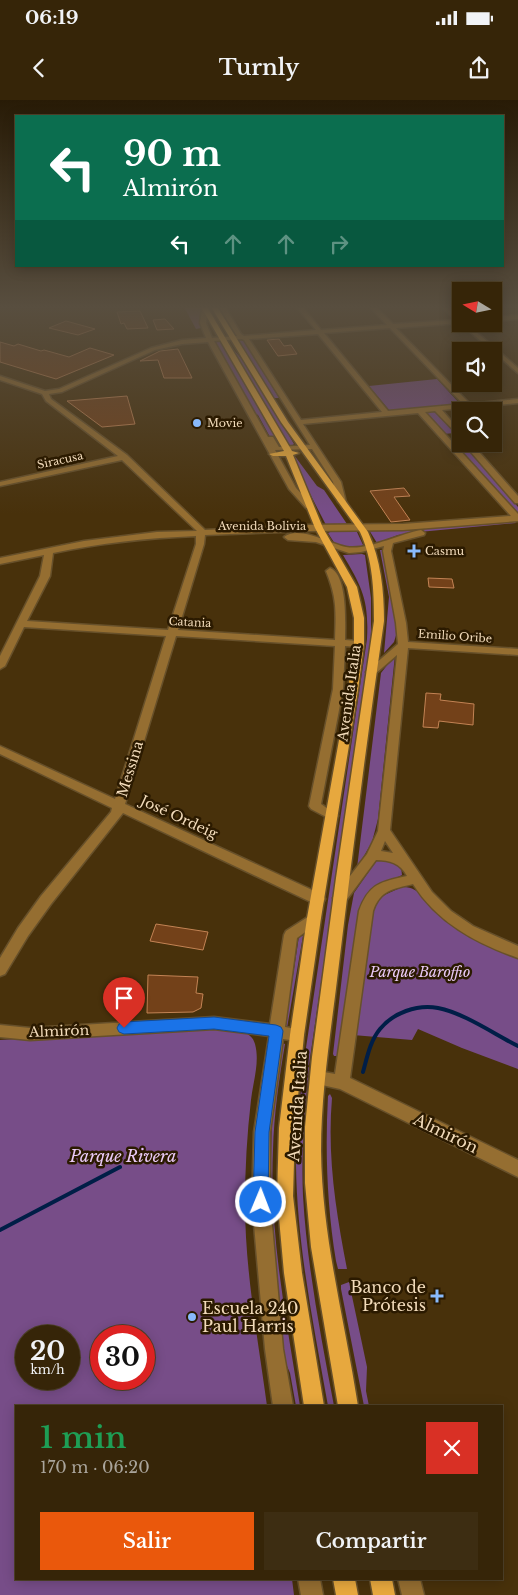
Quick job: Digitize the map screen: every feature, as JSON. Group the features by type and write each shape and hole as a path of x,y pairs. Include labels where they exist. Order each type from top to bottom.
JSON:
{"main road":[{"name":"Avenida Italia","path":"247,375 288,451 319,528 352,587 359,618 359,644 314,918 286,1128 286,1196 293,1273 314,1405"},
{"name":"Avenida Italia","path":"256,375 302,448 362,527 371,548 379,591 380,611 340,898 318,1078 313,1149 314,1190 324,1280 348,1405"},
{"path":"271,399 289,409"},
{"path":"273,454 288,451 299,454 317,480 330,486"},
{"path":"344,1580 347,1595"},
{"path":"381,1580 384,1595"}],"street":[{"path":"5,375 53,391"},
{"path":"45,395 93,375"},
{"name":"Avenida Italia","path":"229,375 293,489 309,506"},
{"name":"Avenida Italia","path":"268,375 337,482 342,502"},
{"path":"355,375 387,414"},
{"path":"439,375 465,402"},
{"path":"0,378 45,395 124,457 189,520 201,535"},
{"path":"502,403 518,401"},
{"path":"299,422 452,408"},
{"path":"437,409 452,426"},
{"path":"420,411 518,520"},
{"name":"Avenida Italia","path":"251,413 261,423 275,448 288,451"},
{"path":"444,438 452,437"},
{"path":"288,451 314,447"},
{"path":"475,452 518,501"},
{"name":"Siracusa","path":"0,484 124,457"},
{"path":"177,534 187,526 189,520"},
{"name":"Avenida Bolivia","path":"151,536 518,520"},
{"name":"Avenida Bolivia","path":"0,561 84,544 177,534 304,537 326,542 347,550 371,548 402,536 518,520"},
{"name":"Messina","path":"0,970 22,932 117,813 200,546 201,535"},
{"path":"340,898 372,856 384,831 402,645 401,623 387,551 388,541"},
{"path":"0,666 45,576 49,551"},
{"name":"Avenida Italia","path":"330,571 337,586 341,609 338,689 315,806 332,816"},
{"name":"Catania","path":"21,624 359,644"},
{"name":"Emilio Oribe","path":"371,672 402,645 518,652"},
{"name":"José Ordeig","path":"0,750 318,898"},
{"path":"384,831 399,850 428,896 453,920 486,939 518,952"},
{"path":"372,856 384,855 394,857 412,872"},
{"path":"342,1082 366,911 372,896 412,872"},
{"name":"Avenida Italia","path":"283,1405 273,1339 261,1202 262,1132 290,935 314,918"},
{"name":"Almirón","path":"0,1031 30,1034 214,1023 297,1035"},
{"name":"Almirón","path":"318,1078 342,1082 518,1168"},
{"path":"309,1580 312,1595"},
{"path":"410,1580 413,1595"}],"green space":[{"path":"232,375 241,375 283,448 276,448 258,415 253,412"},
{"path":"247,375 252,375 294,444 290,447"},
{"path":"259,375 265,375 279,398 274,398"},
{"path":"437,379 458,402 452,402 452,406 390,411 369,386"},
{"path":"423,412 436,412 452,430 452,433 443,434"},
{"path":"460,452 471,452 518,507 518,513"},
{"path":"294,455 317,486 324,490 347,524 326,525 306,486"},
{"path":"514,521 516,523 398,535 377,543 369,530"},
{"path":"334,530 352,530 357,532 363,545 348,549 335,544 328,533"},
{"path":"380,550 383,550 397,632 394,642 384,653 389,597"},
{"path":"343,555 365,555 371,598 371,639 309,1065 303,1068 367,639 367,614 363,594"},
{"path":"395,655 378,819 372,842 357,868 381,673"},
{"path":"387,858 401,867 402,875 369,892 361,907 337,1056 334,1056 348,925 354,893 376,861"},
{"name":"Parque Baroffio","path":"402,887 414,889 438,913 466,933 518,958 518,1069 418,1029 412,1040 353,1035 373,907 380,897"},
{"path":"299,936 303,936 287,1028 285,1028"},
{"name":"Parque Rivera","path":"224,1027 247,1033 253,1040 257,1058 246,1151 246,1228 253,1305 267,1405 15,1405 15,1580 292,1580 294,1595 0,1595 0,1040"},
{"path":"282,1043 285,1044 277,1097 272,1182 276,1247 300,1405 296,1405 290,1373 280,1350 270,1201 272,1114"},
{"path":"309,1067 303,1148 305,1222 311,1275 334,1405 328,1405 307,1286 299,1226 296,1153 303,1070"},
{"path":"330,1094 332,1098 331,1141 334,1184 347,1269 338,1269 331,1220 327,1137 328,1096"},
{"path":"349,1282 367,1367 366,1391 369,1405 364,1405 341,1285"}],"building":[{"path":"42,375 66,375 56,379"},
{"path":"163,375 190,375 192,378 164,378"},
{"path":"127,396 135,424 102,427 67,401"},
{"path":"404,488 410,496 394,497 410,520 391,522 370,491"},
{"path":"428,578 452,579 454,588 429,587"},
{"path":"426,693 441,694 440,700 474,704 473,725 439,721 438,728 423,727"},
{"path":"156,924 208,932 203,950 150,941"},
{"path":"148,975 198,977 196,993 203,994 201,1008 193,1012 147,1013"}],"waterway":[{"path":"363,1072 371,1044 385,1023 399,1014 422,1007 438,1008 458,1014 518,1046"},
{"path":"0,1230 120,1167"}],"place":[{"name":"Movie","path":"197,423"},
{"name":"Casmu","path":"414,551"},
{"name":"Banco de Prótesis","path":"437,1296"},
{"name":"Escuela 240 Paul Harris","path":"192,1317"}],"route":[{"path":"124,1028 214,1023 276,1031 262,1132 261,1202"}]}
